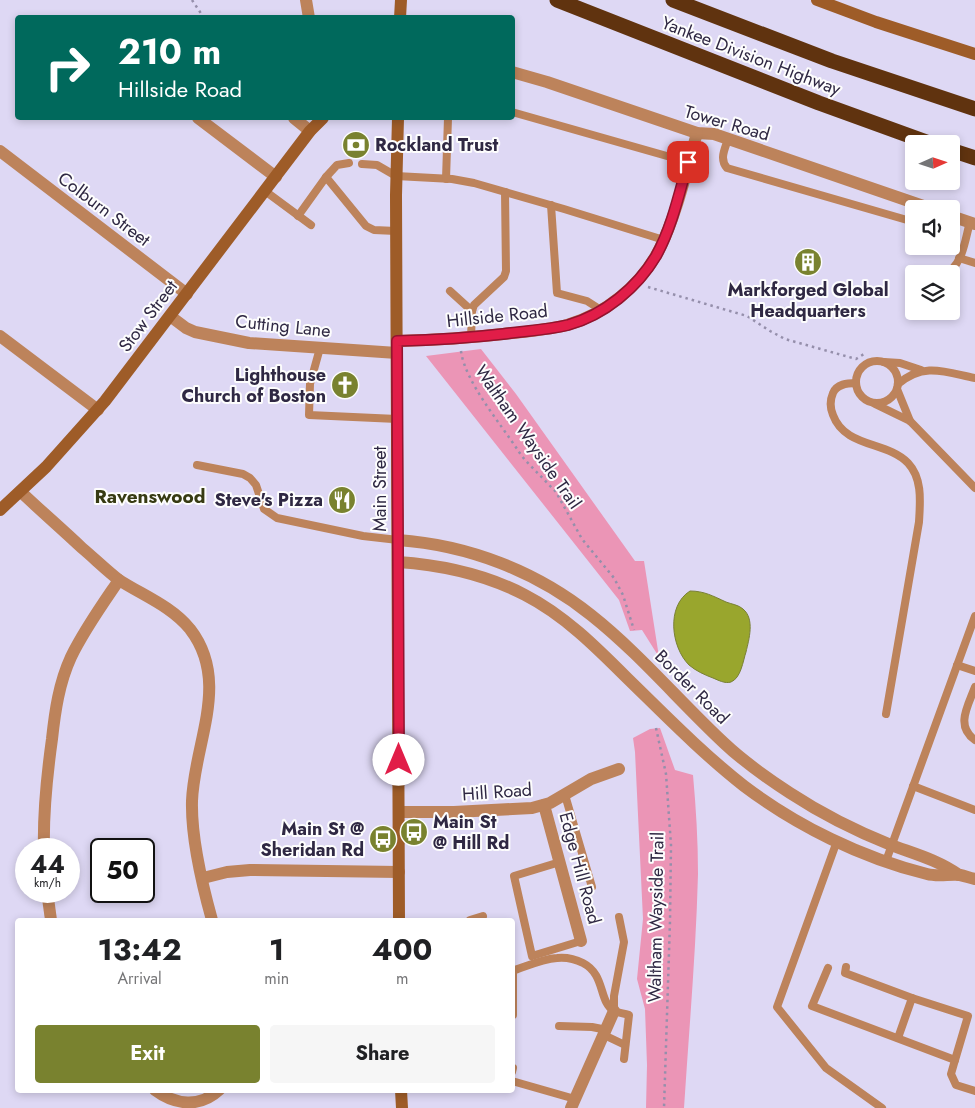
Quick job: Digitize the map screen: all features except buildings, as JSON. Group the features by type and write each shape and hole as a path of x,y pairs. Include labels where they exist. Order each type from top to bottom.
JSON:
{"highway":[{"name":"Yankee Division Highway","path":"558,0 811,100 907,135"},
{"name":"Yankee Division Highway","path":"673,0 832,61 975,109"},
{"path":"960,153 975,158"}],"main road":[{"path":"400,15 401,0"},
{"path":"817,0 876,22 975,54"},
{"name":"Stow Street","path":"0,510 20,492 98,410 276,177 317,120"},
{"name":"Stow Street","path":"310,131 321,120"},
{"name":"Main Street","path":"398,120 396,231 399,918"},
{"path":"401,1093 402,1108"}],"street":[{"path":"306,0 308,15"},
{"name":"Tower Road","path":"515,73 697,133 708,133 728,139 905,200"},
{"path":"201,120 276,177"},
{"path":"296,120 310,131"},
{"name":"Hillside Road","path":"397,347 556,327 576,322 601,310 624,294 639,280 655,258 664,240 697,133"},
{"name":"Colburn Street","path":"0,151 187,294"},
{"path":"960,219 973,223"},
{"name":"Cutting Lane","path":"170,316 195,332 256,344 320,348 397,347"},
{"path":"0,336 98,410"},
{"path":"20,492 119,580 159,602 178,616 196,638 207,666 210,700 196,766 192,800 194,830 202,878 212,918"},
{"name":"Border Road","path":"398,540 430,543 479,555 508,565 552,587 592,615 618,638 719,738 743,759 784,789 843,824 939,862 959,875"},
{"name":"Border Road","path":"398,562 434,565 483,577 526,595 547,608 590,641 700,749 729,774 764,800 787,814 837,841 886,861 928,874 959,875 975,879"},
{"path":"44,838 47,773 60,687 70,658 79,641 119,580"},
{"name":"Hill Road","path":"399,812 443,813 513,810 544,805 591,779 619,769"},
{"name":"Edge Hill Road","path":"544,805 581,941"},
{"path":"202,878 227,872 250,870 399,872"},
{"path":"48,903 50,918"},
{"path":"573,1103 614,1011"},
{"path":"160,1093 174,1101 191,1103 207,1099 215,1093"}],"lane":[{"path":"515,113 688,162"},
{"path":"446,179 448,120"},
{"path":"728,139 722,158 727,168 905,219"},
{"path":"298,216 337,164 350,163"},
{"path":"362,164 377,165 396,176 467,182 551,205 664,240"},
{"path":"326,177 366,226 374,230 396,231"},
{"path":"265,191 311,225"},
{"path":"471,338 474,305 504,277 506,271 505,192"},
{"path":"551,205 557,293 587,302 601,310"},
{"path":"955,265 973,223"},
{"path":"959,258 975,263"},
{"path":"450,291 472,312"},
{"path":"320,348 310,384 309,415 397,419"},
{"path":"975,378 936,370 921,370 900,363 873,362 864,366 858,374 856,382 861,397 910,421 975,488"},
{"path":"883,362 895,371 898,387 910,421"},
{"path":"875,404 891,399 898,387 909,375 921,370"},
{"path":"856,382 842,384 834,391 830,404 839,427 854,438 892,453 908,463 918,481 919,491 919,522 886,714"},
{"path":"197,465 243,474 250,478 256,485 264,509 276,518 363,536 398,540"},
{"path":"886,861 957,665 972,633 975,616"},
{"path":"957,665 975,671"},
{"path":"975,687 965,716 964,725 967,734 975,740"},
{"path":"913,786 975,810"},
{"path":"565,795 592,887"},
{"path":"837,841 777,1007 826,1068 882,1108"},
{"path":"560,862 514,876 532,956 581,941"},
{"path":"476,918 483,916"},
{"path":"614,1011 614,996 624,942 620,917"},
{"path":"515,970 554,958 568,958 580,962 595,972 607,1002 614,1011 629,1014 624,1059"},
{"path":"846,967 845,973 968,1016 952,1074 956,1085 975,1091"},
{"path":"828,968 812,1006 955,1060"},
{"path":"898,1038 912,998"},
{"path":"559,1026 592,1026 606,1032 626,1045"},
{"path":"515,1082 573,1103"}],"path":[{"path":"192,0 202,15"},
{"path":"645,287 747,316 785,338 856,359 864,354"},
{"name":"Waltham Wayside Trail","path":"462,360 468,376 524,460 556,492 582,539 614,578 623,595 634,630"},
{"name":"Waltham Wayside Trail","path":"656,728 666,774 671,837 664,1108"}],"shaded area":[{"path":"481,349 516,394 635,561 644,561 659,657 642,630 630,631 619,600 426,356"},
{"path":"690,591 704,593 739,606 747,613 750,635 743,664 737,677 731,682 722,682 695,669 689,665 678,648 675,638 674,616 682,598"},
{"path":"660,728 675,770 693,775 696,812 697,903 684,1108 646,1108 645,1009 637,979 643,919 633,738 650,729"}],"place":[{"name":"Rockland Trust","path":"356,145"},
{"name":"Markforged Global Headquarters","path":"808,262"},
{"name":"Lighthouse Church of Boston","path":"345,385"},
{"name":"Steve's Pizza","path":"342,500"},
{"name":"Main St @ Hill Rd","path":"414,832"},
{"name":"Main St @ Sheridan Rd","path":"383,839"}],"district":[{"name":"Ravenswood","path":"150,496"}],"route":[{"path":"399,760 397,341 459,339 544,329 576,322 601,310 632,287 655,258 668,230 688,162"}]}
